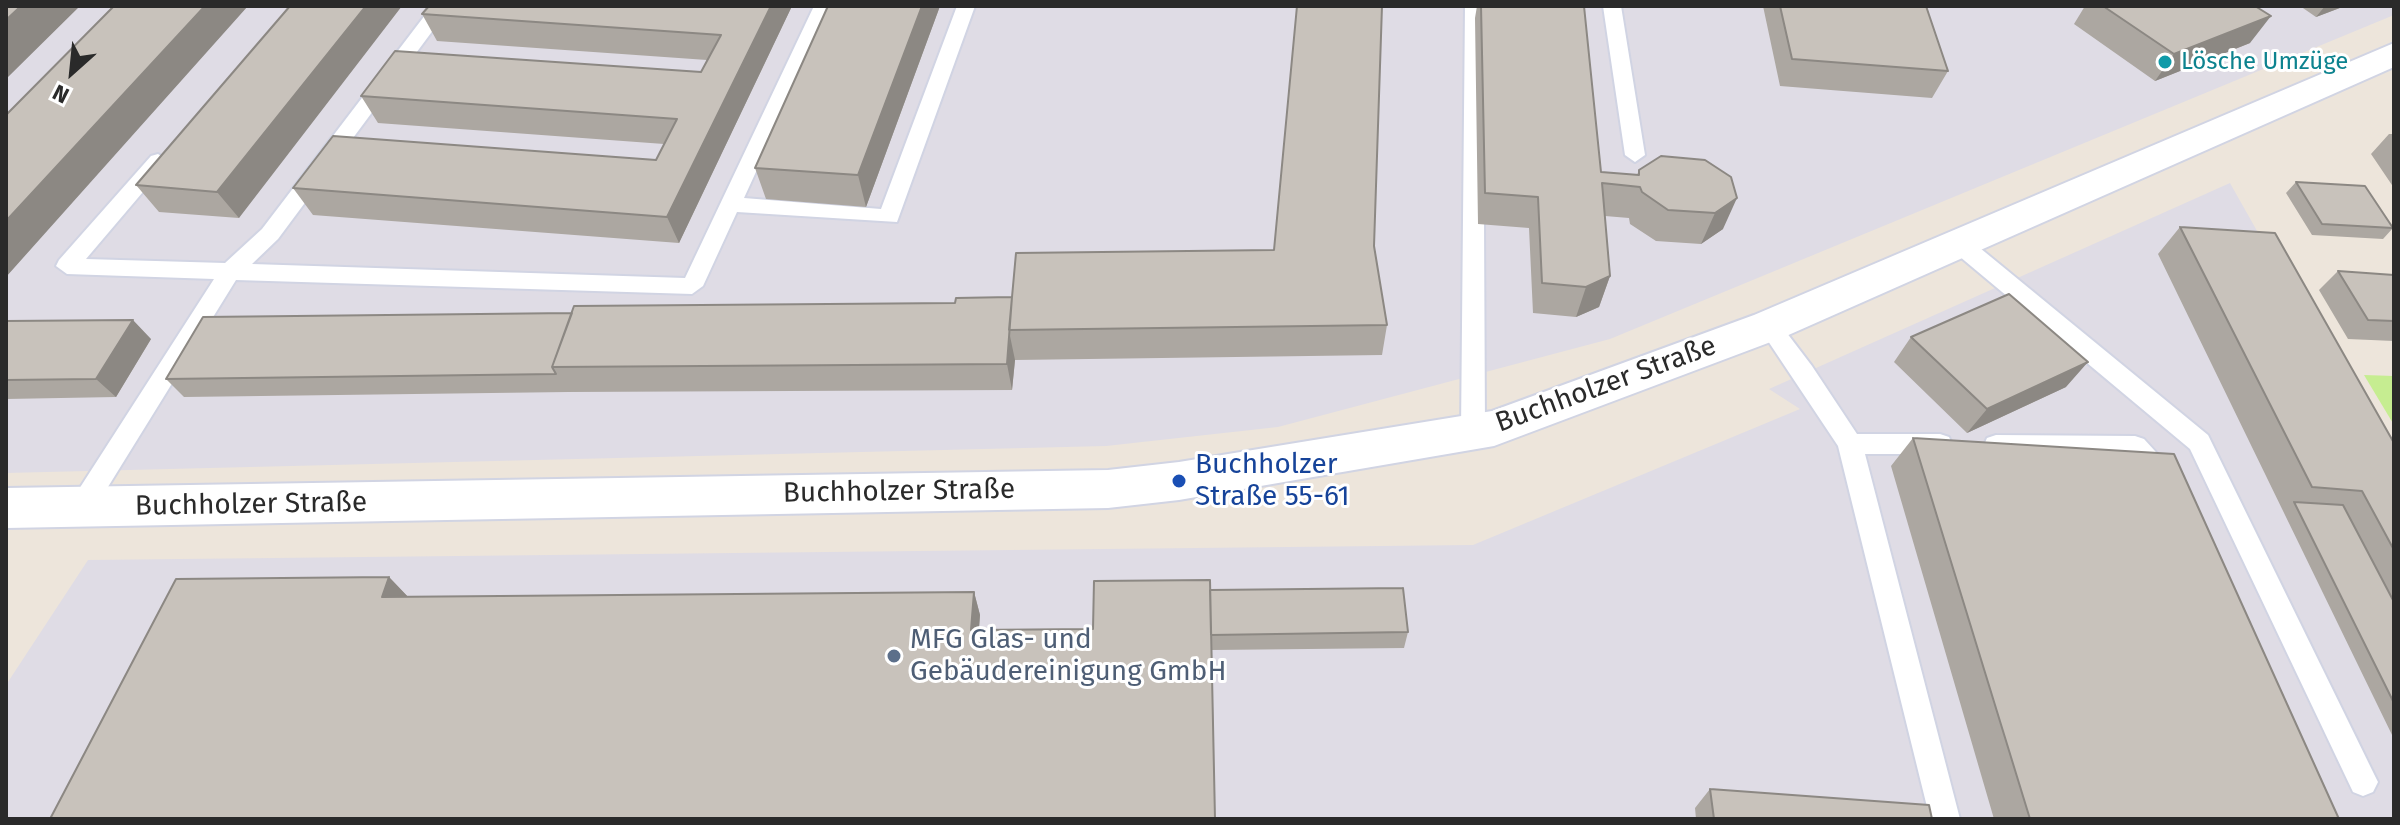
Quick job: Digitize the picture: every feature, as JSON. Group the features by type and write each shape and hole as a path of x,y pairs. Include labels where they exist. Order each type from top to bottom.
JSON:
{"street":[{"name":"Buchholzer Straße","path":"6,508 1108,489 1179,481 1494,428 1769,326 2394,54"}],"lane":[{"path":"81,508 231,270 270,234 442,6"},
{"path":"169,148 67,266 692,286 823,6"},
{"path":"730,204 889,217 966,6"},
{"path":"1473,431 1474,6"},
{"path":"1612,6 1635,155"},
{"path":"398,63 430,65"},
{"path":"338,146 369,148"},
{"path":"1961,245 2199,442 2363,782"},
{"path":"1769,326 1804,372 1850,444 1945,819"},
{"path":"1850,444 2135,446 2172,481 2178,495"}],"shaded area":[{"path":"6,6 2394,6 2394,15 1610,339 1278,427 1106,446 6,473"},
{"path":"2230,183 2394,474 2394,819 6,819 6,685 88,560 1473,545 1800,409 1769,389"}],"green space":[{"path":"2364,375 2394,376 2394,425"}],"building":[{"path":"6,6 21,6 6,20"},
{"path":"114,6 205,6 6,221 6,115"},
{"path":"290,6 366,6 217,192 136,185"},
{"path":"429,6 771,6 667,217 293,188 333,136 656,160 677,119 361,96 395,51 701,72 721,35 422,14"},
{"path":"828,6 922,6 858,175 755,168"},
{"path":"1297,6 1382,6 1374,246 1387,325 1009,330 1016,253 1274,250"},
{"path":"1481,6 1584,6 1601,172 1639,175 1639,170 1661,156 1705,160 1731,177 1737,198 1715,213 1668,210 1642,192 1640,187 1602,183 1610,276 1586,287 1542,283 1538,197 1485,193"},
{"path":"1780,6 1926,6 1948,71 1792,59"},
{"path":"2103,6 2255,6 2271,16 2174,54"},
{"path":"2296,182 2365,186 2393,228 2322,224"},
{"path":"2180,227 2275,233 2394,443 2394,550 2362,491 2312,487"},
{"path":"2338,271 2394,275 2394,321 2368,320"},
{"path":"2009,294 2088,362 1987,409 1911,337"},
{"path":"1012,297 1007,364 552,367 574,306 955,303 956,298"},
{"path":"572,313 552,367 556,374 166,379 203,317"},
{"path":"133,320 96,379 6,380 6,321"},
{"path":"1913,438 2174,454 2339,819 2030,819"},
{"path":"2294,502 2343,505 2394,602 2394,703"},
{"path":"389,577 382,597 974,592 971,630 1093,629 1094,581 1210,580 1215,819 50,819 176,579"},
{"path":"1403,588 1408,632 1211,635 1210,590"},
{"path":"1710,789 1929,805 1932,819 1714,819"}],"place":[{"name":"Lösche Umzüge","path":"2165,62"},
{"name":"Buchholzer Straße 55-61","path":"1179,481"},
{"name":"MFG Glas- und Gebäudereinigung GmbH","path":"894,656"}]}
